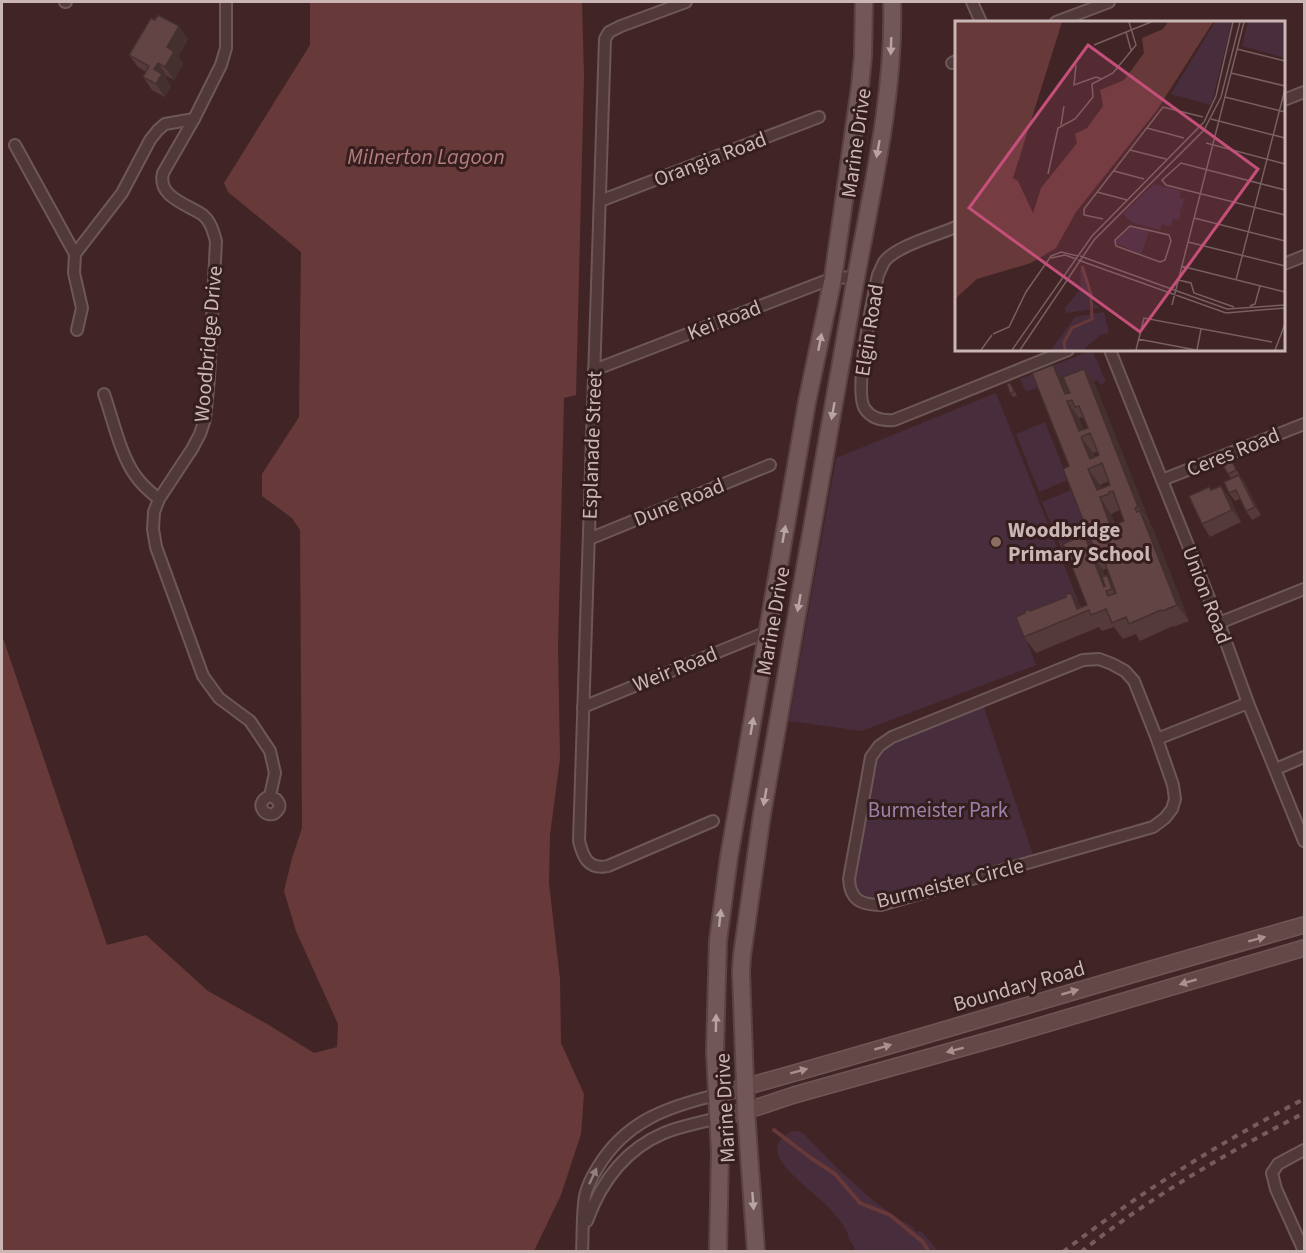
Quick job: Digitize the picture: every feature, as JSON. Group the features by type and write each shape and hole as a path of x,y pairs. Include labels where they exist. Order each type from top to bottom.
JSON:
{"main road":[{"name":"Marine Drive","path":"718,1251 720,1153 715,1052 721,910 807,402 832,278 861,87 864,2"},
{"name":"Marine Drive","path":"756,1251 746,1111 741,972 762,814 883,123 891,55 892,2"},
{"name":"Boundary Road","path":"716,1095 1305,926"},
{"name":"Boundary Road","path":"717,1118 1305,948"}],"street":[{"name":"Woodbridge Drive","path":"226,2 226,48 221,65 161,179 166,192 204,216 213,229 216,241 205,418 200,434 159,499 154,512 153,529 156,547 203,676 219,698 250,721 265,742 273,759 275,773 270,796"},
{"name":"Esplanade Street","path":"686,2 609,32 605,39 579,841 581,850 591,865 608,866 712,821"},
{"path":"972,2 981,21"},
{"path":"1059,21 1109,2"},
{"path":"1285,100 1305,92"},
{"name":"Orangia Road","path":"600,201 819,117"},
{"path":"75,254 122,193 150,140 158,130 165,124 194,119"},
{"path":"15,145 75,254 74,273 82,308 77,330"},
{"name":"Elgin Road","path":"955,228 895,252 881,268 874,294 861,375 861,400 864,408 878,419 894,420 1066,351"},
{"path":"1285,264 1305,256"},
{"name":"Kei Road","path":"594,370 832,278 856,277"},
{"name":"Union Road","path":"1110,351 1219,623 1248,703 1305,841"},
{"path":"104,394 128,463 136,477 159,499"},
{"name":"Ceres Road","path":"1162,480 1305,424"},
{"name":"Dune Road","path":"589,539 770,465"},
{"path":"1219,623 1305,589"},
{"name":"Weir Road","path":"582,707 767,632"},
{"name":"Burmeister Circle","path":"1083,660 1099,660 1125,671 1134,681 1157,739 1173,785 1175,799 1172,809 1165,818 1153,827 881,905 860,901 851,892 849,879 871,757 879,746 892,737 1083,660"},
{"path":"1157,739 1248,703"},
{"path":"1276,769 1305,757"},
{"path":"582,1251 585,1195 595,1171 607,1152 622,1137 659,1113 687,1102 716,1095"},
{"path":"583,1233 595,1201 606,1181 633,1152 650,1139 666,1132 717,1118"},
{"path":"1305,1150 1278,1164 1272,1173 1276,1189 1305,1251"}],"green space":[{"path":"1092,351 1106,382 1100,385 1098,380 1074,390 1068,375 1026,392 1020,379"},
{"name":"Woodbridge Primary School","path":"996,393 1081,608 1023,631 1036,665 862,731 789,721 836,458"},
{"path":"1045,422 1068,480 1039,492 1016,434"},
{"path":"1071,490 1095,548 1066,560 1042,502"},
{"name":"Burmeister Park","path":"982,701 1035,861 867,904 849,886 862,812 879,746"},
{"path":"792,1131 804,1134 871,1199 913,1227 916,1232 921,1231 938,1251 855,1251 847,1231 838,1218 783,1164 777,1148 783,1138"}],"water":[{"name":"Milnerton Lagoon","path":"310,2 582,2 584,76 576,395 564,398 558,647 560,759 550,835 549,883 560,979 561,1043 584,1094 581,1134 561,1195 534,1251 2,1251 2,635 107,945 146,935 208,991 314,1053 337,1047 338,1024 296,931 284,891 302,828 300,530 292,518 262,496 262,474 299,417 301,252 228,192 224,183 310,45"}],"building":[{"path":"158,15 179,26 167,47 174,52 165,67 158,63 154,69 162,74 156,84 143,77 149,66 129,55 151,18 155,20"},
{"path":"1053,365 1065,394 1070,393 1063,377 1084,369 1138,507 1135,508 1137,512 1140,511 1177,605 1129,624 1126,617 1112,623 1106,609 1091,615 1089,610 1024,637 1016,617 1029,609 1030,611 1071,593 1077,609 1087,605 1063,544 1084,535 1089,547 1093,545 1063,469 1069,466 1032,373","holes":["1072,400 1075,407 1079,406 1088,428 1079,431 1067,401","1090,433 1099,455 1090,459 1081,437","1102,463 1110,485 1097,490 1088,469","1113,491 1124,521 1112,530 1100,497","1100,550 1116,593 1108,596 1106,591 1112,589 1107,575 1102,577 1104,587 1091,553"]},
{"path":"1010,383 1014,392 1010,393 1007,384"},
{"path":"1232,461 1236,470 1228,474 1223,465"},
{"path":"1239,475 1255,507 1246,511 1236,490 1229,493 1224,482"},
{"path":"1221,486 1232,510 1202,524 1189,496 1209,487 1211,490"}],"waterway":[{"path":"774,1130 835,1174 860,1203 890,1215 923,1242 929,1252"}],"railway":[{"path":"1063,1252 1121,1209 1180,1170 1304,1099"},
{"path":"1081,1252 1134,1213 1189,1177 1304,1113"}],"place":[{"name":"Woodbridge Primary School","path":"996,542"}]}
